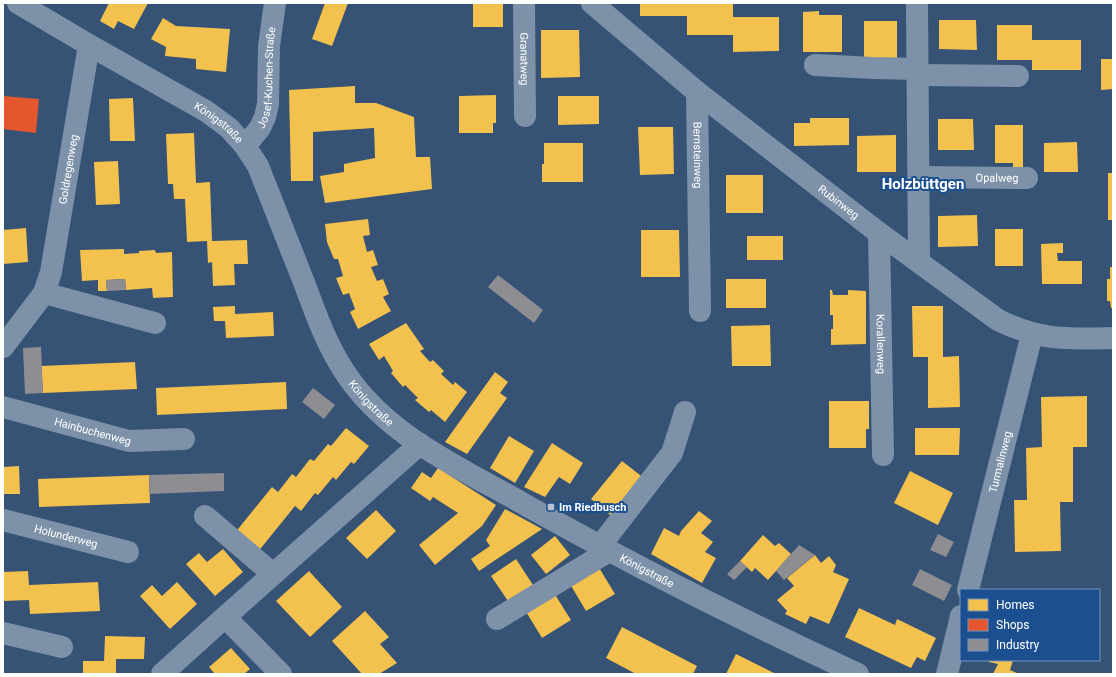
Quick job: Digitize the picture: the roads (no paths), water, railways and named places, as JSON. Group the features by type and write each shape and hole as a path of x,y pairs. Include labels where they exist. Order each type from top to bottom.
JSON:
{"street":[{"name":"Königstraße","path":"18,3 206,111 229,128 245,146 258,166 326,340 345,372 367,400 393,425 420,444 688,593 858,674"},
{"name":"Josef-Kuchen-Straße","path":"245,146 260,128 265,117 268,104 268,46 275,3"},
{"name":"Granatweg","path":"524,3 525,116"},
{"path":"917,3 919,262"},
{"name":"Rubinweg","path":"599,5 697,92 879,233 998,320 1032,334 1065,339 1113,338"},
{"name":"Goldregenweg","path":"7,335 44,293 51,272 89,45"},
{"path":"815,65 918,72 1018,76"},
{"name":"Bernsteinweg","path":"697,92 700,311"},
{"name":"Opalweg","path":"919,176 1027,178"},
{"name":"Korallenweg","path":"879,233 883,455"},
{"path":"44,293 155,323"},
{"name":"Turmalinweg","path":"968,589 1032,334"},
{"name":"Hainbuchenweg","path":"3,406 130,441 184,439"},
{"path":"497,619 605,548 672,453 684,412"},
{"path":"162,674 420,444"},
{"path":"205,516 273,574"},
{"name":"Holunderweg","path":"3,520 128,552"},
{"path":"225,617 281,674"},
{"path":"947,674 960,620"},
{"path":"3,633 62,647"}],"place":[{"name":"Im Riedbusch","path":"551,507"}],"district":[{"name":"Holzbüttgen","path":"923,184"}]}
